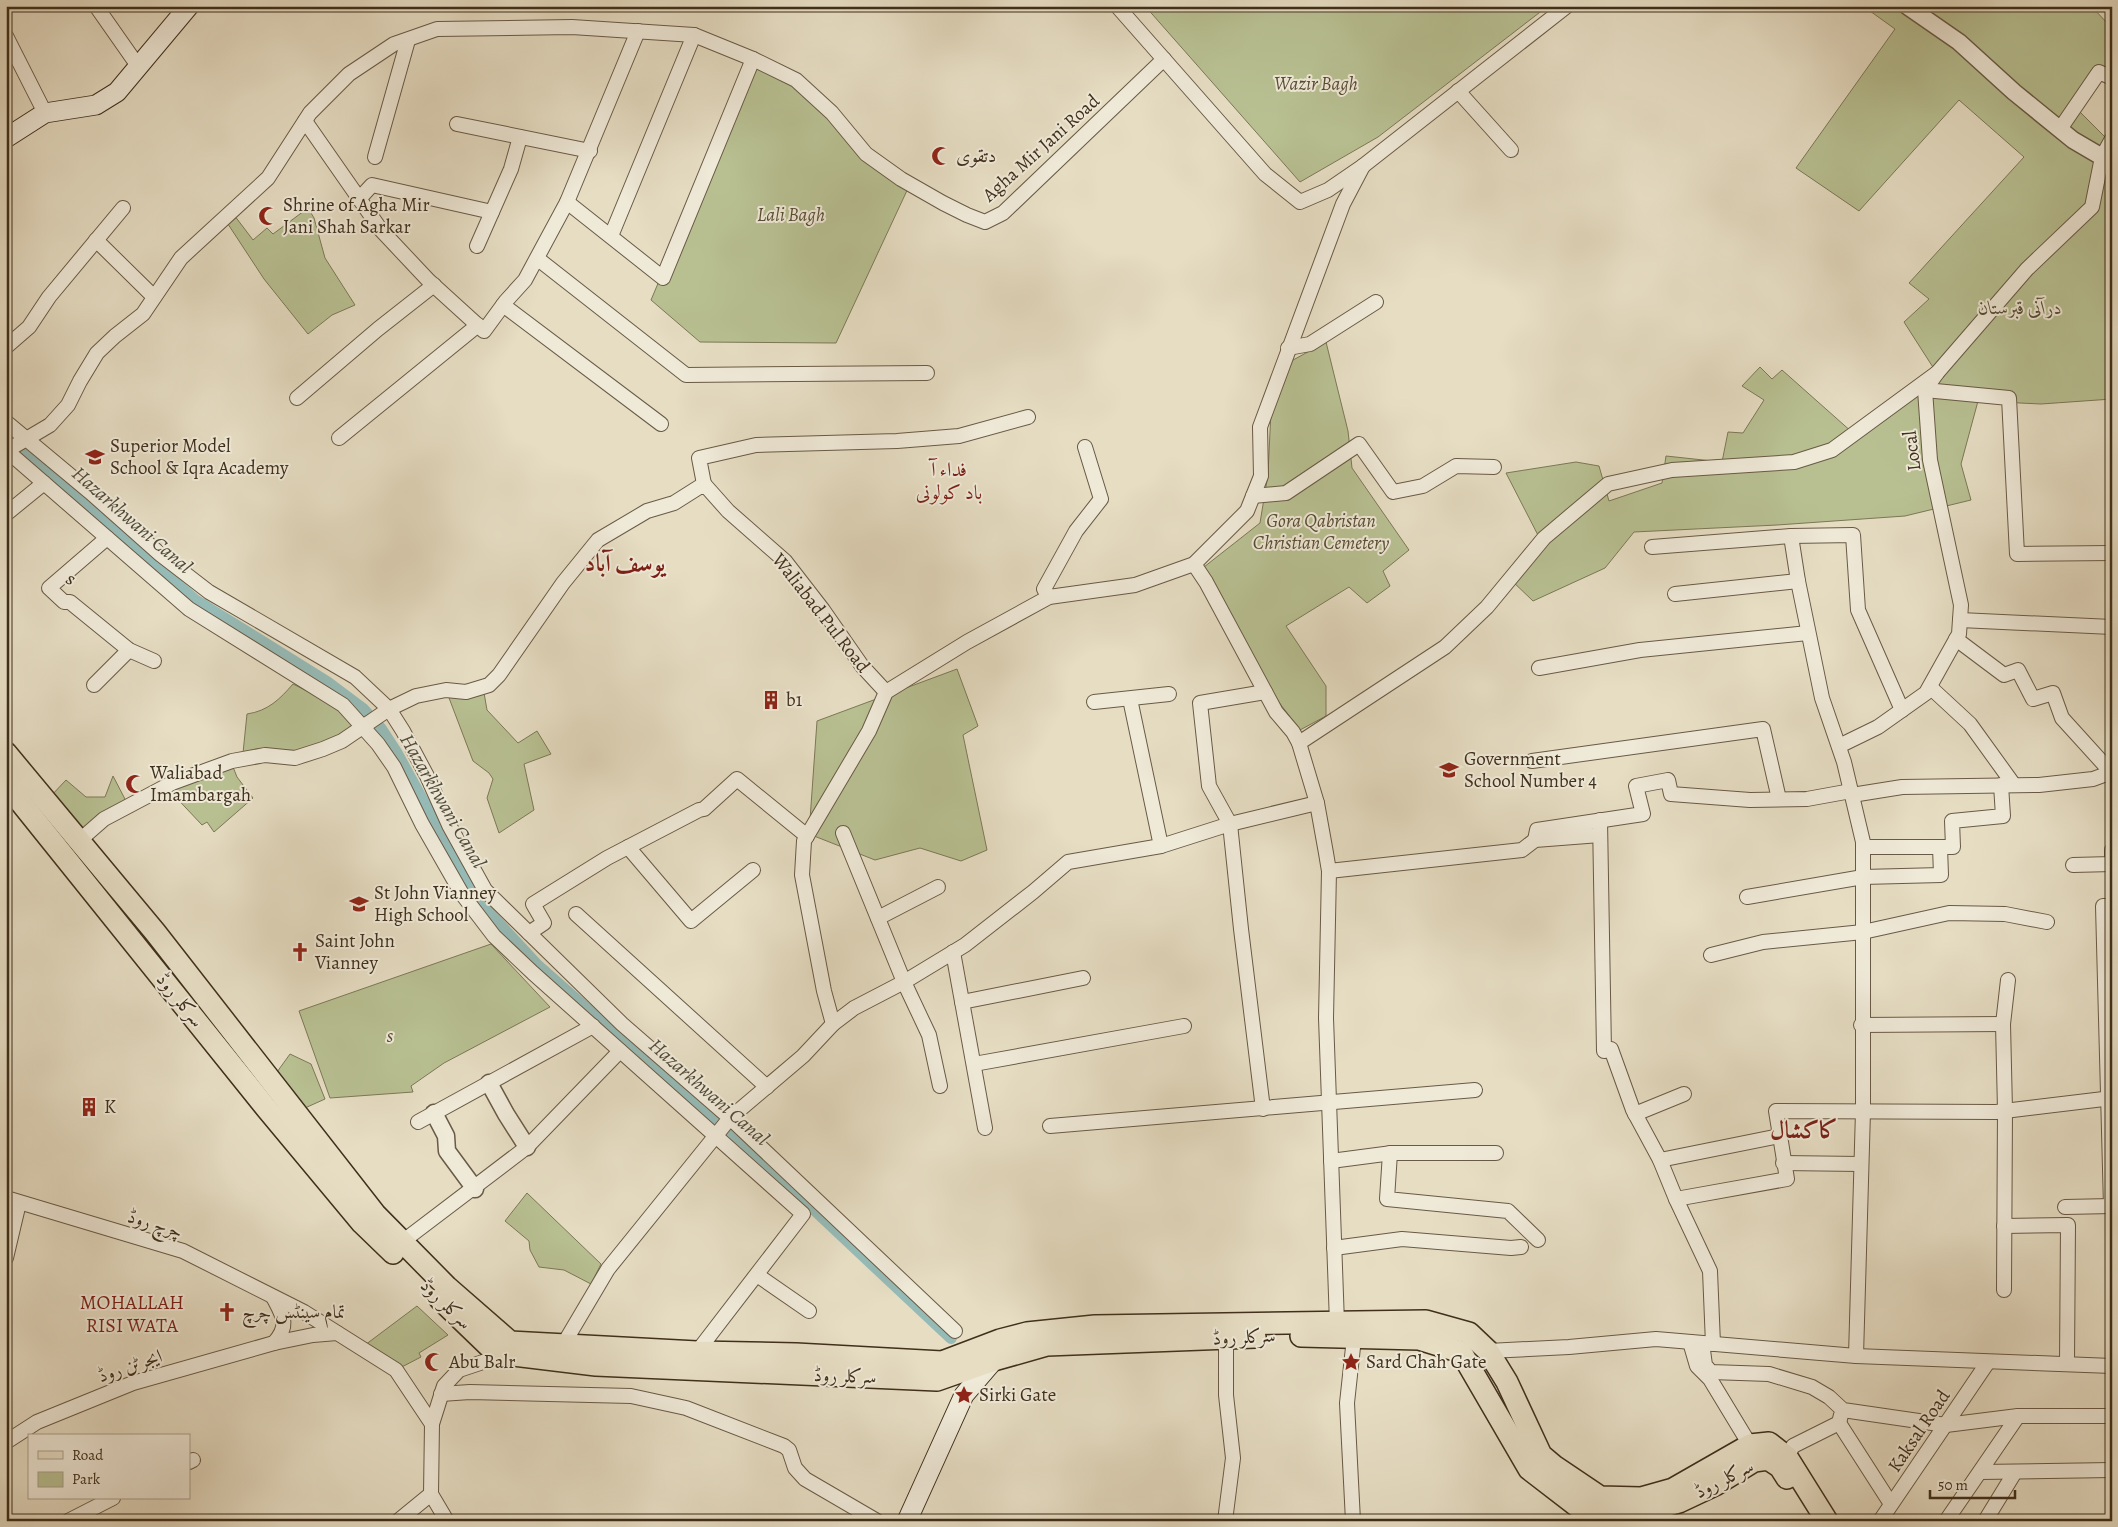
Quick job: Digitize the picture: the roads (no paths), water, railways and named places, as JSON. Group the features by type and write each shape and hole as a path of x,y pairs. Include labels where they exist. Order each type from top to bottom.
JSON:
{"main road":[{"path":"6,138 45,113 96,105 117,92 189,6"},
{"path":"6,753 155,932 375,1214 447,1287 503,1348 563,1345 697,1352 796,1354 945,1369"},
{"name":"سرکلر روڈ","path":"6,784 267,1109 362,1223 503,1348 596,1365 937,1380 945,1369 990,1352 1046,1345 1095,1335 1226,1338 1292,1335 1419,1339 1461,1352 1535,1462 1576,1506 1602,1513 1637,1514 1678,1502 1714,1485 1754,1461 1768,1459 1783,1462 1813,1521"},
{"path":"63,854 80,840"},
{"path":"1095,1335 1337,1323 1426,1321 1470,1332 1488,1351 1507,1382 1535,1462 1554,1466 1600,1496 1641,1498 1673,1489 1750,1445 1769,1443 1827,1521"},
{"path":"907,1521 964,1395 990,1352"}],"street":[{"path":"96,6 138,66"},
{"path":"1117,6 1265,174 1300,202 1328,190 1363,166 1567,6"},
{"path":"1907,6 1959,42 2014,92 2073,140 2107,158"},
{"name":"Agha Mir Jani Road","path":"6,451 28,440 50,425 68,405 97,353 143,314 182,258 268,178 310,113 349,74 394,44 437,29 572,26 694,35 753,59 796,80 832,112 866,154 943,203 967,216 985,222 1003,213 1164,59"},
{"path":"305,121 381,230 434,285 484,331 538,259 568,202 638,31"},
{"path":"611,236 694,35"},
{"path":"6,36 45,113"},
{"path":"375,157 408,40"},
{"path":"568,202 663,278 753,59"},
{"path":"2060,129 2099,72 2112,78"},
{"path":"1458,91 1510,150"},
{"path":"457,124 590,151"},
{"path":"477,246 511,169 520,136"},
{"path":"2112,139 2092,207 2027,269 1937,373 1925,390 2009,398 2017,554 2112,553"},
{"path":"833,1024 824,991 802,875 804,841 869,731 886,692 967,642 1049,597 1136,585 1194,564 1247,511 1261,476 1260,427 1343,204 1363,166"},
{"path":"359,198 372,185 492,212"},
{"path":"6,347 29,327 49,297 123,208"},
{"path":"96,240 154,297"},
{"path":"538,259 686,375 927,373"},
{"path":"297,398 378,329 434,285"},
{"path":"1288,348 1310,344 1376,302"},
{"path":"503,305 661,424"},
{"path":"340,438 478,325"},
{"path":"1299,743 1445,647 1487,607 1544,538 1608,484 1672,470 1794,462 1832,450 1937,373"},
{"name":"Local","path":"1839,746 1878,727 1926,693 1959,634 1961,605 1930,460 1925,390"},
{"path":"80,840 104,819 172,784 232,761 265,755 295,758 342,741 388,709 416,696 446,690 466,692 489,685 563,584 598,540 647,510 674,504 704,484 699,458 756,444 897,441 959,436 1028,417"},
{"path":"6,422 161,555 209,592 355,677 388,709 403,731 427,776 448,825 485,890 622,1024 730,1118 955,1331"},
{"path":"1253,496 1286,493 1359,444 1393,492 1423,486 1456,466 1494,467"},
{"path":"1049,597 1044,589 1076,531 1102,499 1085,448"},
{"path":"6,451 189,608 343,705 364,726 394,767 422,824 462,894 494,936 803,1214 697,1352"},
{"path":"6,514 44,483"},
{"name":"Waliabad Pul Road","path":"704,484 728,511 785,561 823,610 862,666 886,692"},
{"path":"1652,546 1791,536 1853,535 1858,610 1902,710"},
{"path":"1791,536 1798,581 1822,698 1839,746 1852,793 1863,847 1863,1111 1856,1356"},
{"name":"s","path":"108,538 49,588 64,602 70,602 129,650 154,661"},
{"path":"1194,564 1206,582 1276,712 1299,743 1317,803 1329,871 1326,1018 1337,1323"},
{"path":"1675,594 1798,581"},
{"path":"1960,620 2112,627"},
{"path":"1539,668 1640,650 1808,633"},
{"path":"1535,840 1537,830 1642,814 1636,786 1668,780 1671,794 1750,800 1807,799 1902,787 2039,784 2093,779 2112,772 2062,718 2053,693 2033,699 2018,670 2004,675 1956,639"},
{"path":"94,686 129,650"},
{"path":"1863,847 1953,847 1952,821 2003,816 2008,784 1970,724 1930,687"},
{"path":"1263,1109 1230,824 1209,786 1200,703 1265,692"},
{"path":"1094,702 1169,694"},
{"path":"1130,699 1161,846"},
{"path":"1532,761 1763,729 1779,799"},
{"path":"529,933 544,922 533,904 628,847 704,809 737,779 808,836"},
{"path":"563,1345 608,1269 730,1118 803,1056 833,1024 854,1008 904,982 953,952 1033,892 1068,862 1161,846 1230,824 1317,803"},
{"path":"1600,820 1604,1051 1611,1049 1635,1114 1660,1160 1710,1271 1702,1343 1697,1366 1710,1379 1750,1445"},
{"path":"843,833 904,982 929,1035 940,1086"},
{"path":"1329,871 1522,850 1535,840 1600,835"},
{"path":"628,847 691,921 753,870"},
{"path":"1747,897 1862,877 1941,875 1940,847"},
{"path":"2073,865 2112,864 2112,850"},
{"path":"878,918 938,887"},
{"path":"2065,1206 2111,1206 2111,1098 2103,906 2112,906"},
{"path":"1711,955 1763,942 1863,932 1949,913 2005,914 2048,922"},
{"path":"576,914 767,1087"},
{"path":"953,952 985,1128"},
{"path":"962,1002 1083,978"},
{"path":"2004,1290 2005,1110 2003,1024 2008,980"},
{"path":"1862,1025 2003,1024"},
{"path":"418,1122 593,1026"},
{"path":"974,1064 1184,1026"},
{"path":"402,1242 527,1147 620,1050"},
{"path":"490,1083 506,1114 527,1147"},
{"path":"1050,1126 1329,1104 1475,1090"},
{"path":"1635,1114 1684,1094"},
{"path":"1676,1199 1787,1179 1776,1111 1996,1112 2111,1098"},
{"path":"434,1113 446,1136 448,1151 474,1189"},
{"path":"1660,1160 1779,1136"},
{"path":"1331,1161 1390,1153 1496,1152"},
{"path":"1390,1153 1387,1199 1508,1211 1538,1240"},
{"path":"1783,1163 1860,1164"},
{"path":"6,1258 13,1200"},
{"name":"چرچ روڈ","path":"13,1200 183,1251 304,1312 396,1370 432,1424"},
{"path":"2004,1226 2068,1225 2067,1364"},
{"path":"1334,1248 1402,1239 1511,1248 1521,1247"},
{"path":"757,1274 808,1311"},
{"path":"274,1297 283,1315 284,1324 281,1336 274,1343"},
{"path":"274,1343 313,1335 337,1333"},
{"path":"1225,1521 1233,1458 1226,1395 1226,1338"},
{"path":"1353,1521 1348,1403 1354,1338"},
{"path":"1488,1351 1568,1347 1656,1339 1856,1356 2112,1366"},
{"name":"ایجرٹن روڈ","path":"6,1442 37,1422 133,1383 274,1343"},
{"path":"1702,1343 1705,1365 1711,1372 1769,1374 1812,1388 1829,1397 1891,1504"},
{"path":"447,1521 432,1494 432,1424 441,1394 444,1386 459,1370 486,1362 503,1348"},
{"name":"Kaksal Road","path":"1880,1521 1988,1362"},
{"path":"441,1394 470,1392 631,1396 686,1408 784,1446 789,1450 795,1468 804,1479 877,1521"},
{"path":"1783,1462 1793,1446 1841,1416 1946,1425 2018,1416 2112,1416"},
{"path":"1946,1521 2018,1416"},
{"path":"1980,1472 2112,1470"},
{"path":"1984,1521 2015,1472"},
{"path":"398,1521 432,1494"},
{"path":"68,1521 109,1500"}],"waterway":[{"name":"Hazarkhwani Canal","path":"6,437 195,600 327,682 363,709 381,729 396,752 478,901 537,965 804,1200 951,1338"}],"place":[{"name":"دتقوى","path":"941,156"},
{"name":"Shrine of Agha Mir Jani Shah Sarkar","path":"268,216"},
{"name":"Superior Model School & Iqra Academy","path":"95,457"},
{"name":"b1","path":"771,700"},
{"name":"Government School Number 4","path":"1449,770"},
{"name":"Waliabad Imambargah","path":"135,784"},
{"name":"St John Vianney High School","path":"359,904"},
{"name":"Saint John Vianney","path":"300,952"},
{"name":"K","path":"89,1107"},
{"name":"تمام سینٹس چرچ","path":"227,1312"},
{"name":"Abu Balr","path":"434,1362"},
{"name":"Sard Chah Gate","path":"1351,1362"},
{"name":"Sirki Gate","path":"964,1395"}],"district":[{"name":"فداء آ باد کولونی","path":"949,480"},
{"name":"یوسف آباد","path":"625,563"},
{"name":"کاکشال","path":"1804,1130"},
{"name":"MOHALLAH RISI WATA","path":"132,1314"}],"park label":[{"name":"Wazir Bagh","path":"1316,84"},
{"name":"Lali Bagh","path":"791,215"},
{"name":"درآنی قبرستان","path":"2020,308"},
{"name":"Gora Qabristan Christian Cemetery","path":"1321,532"}]}
